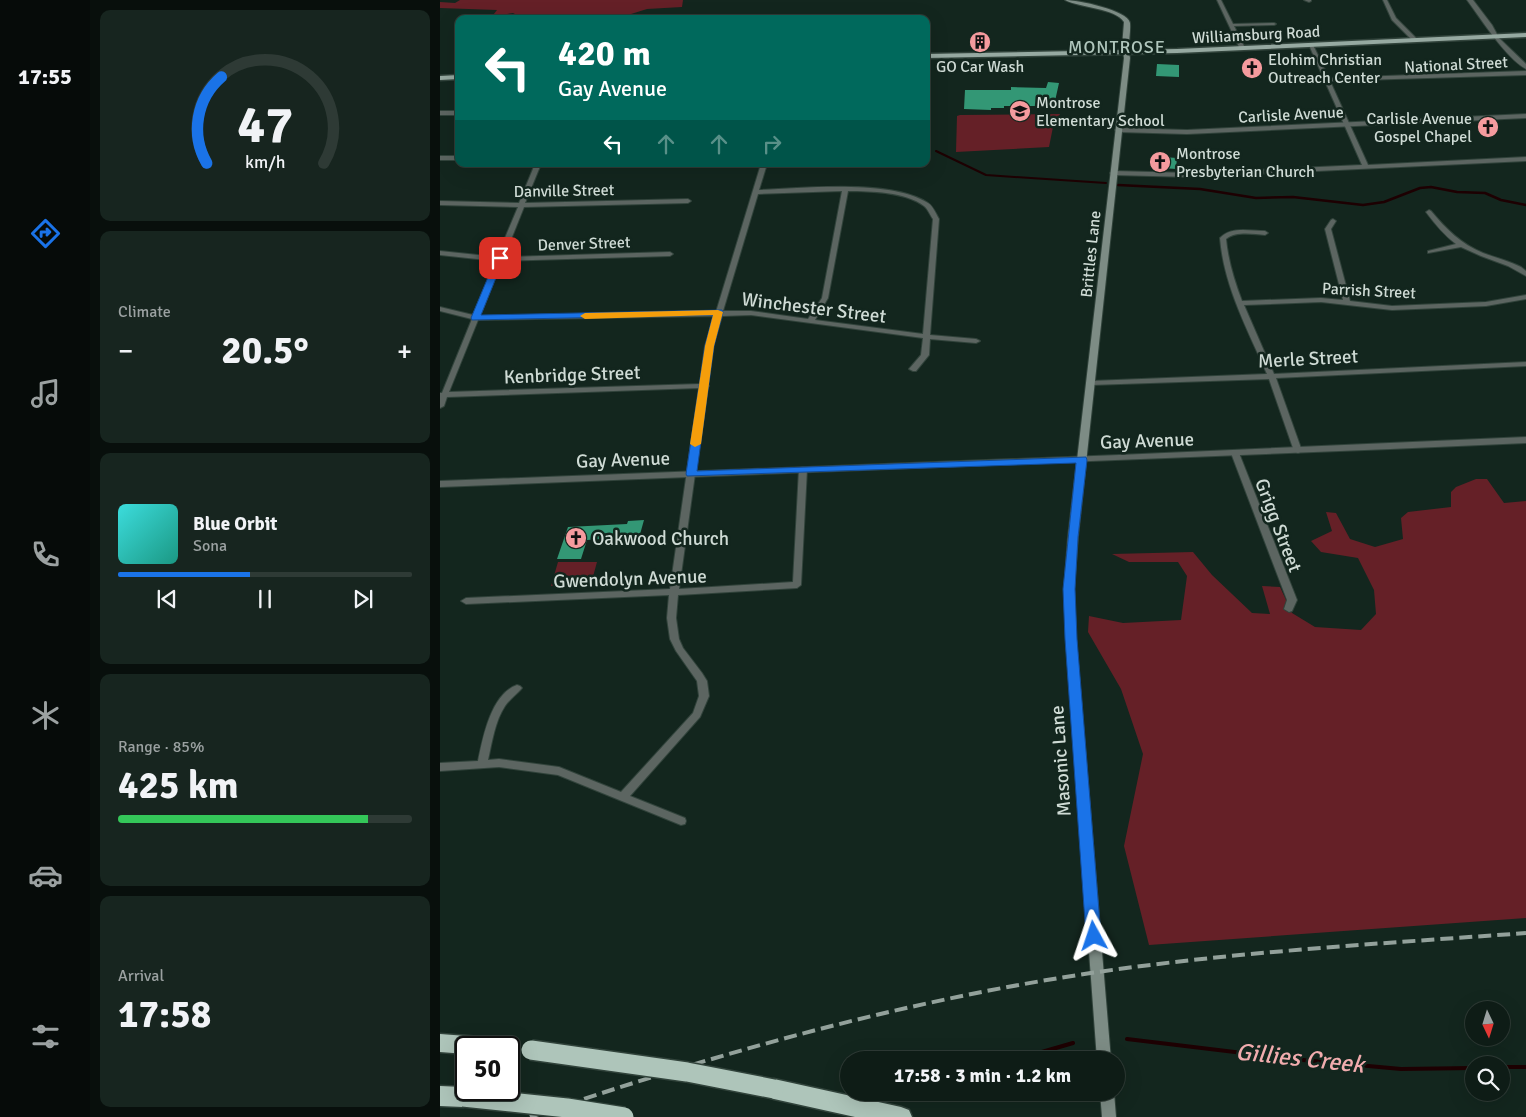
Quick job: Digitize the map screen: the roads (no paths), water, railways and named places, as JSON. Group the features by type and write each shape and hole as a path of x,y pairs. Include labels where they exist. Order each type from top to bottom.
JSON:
{"highway":[{"path":"440,1043 455,1044"},
{"path":"520,1049 687,1072 901,1117"},
{"path":"440,1096 567,1108 624,1117"}],"main road":[{"name":"Brittles Lane","path":"1068,0 1124,16 1127,22 1125,47 1127,52 1082,460"},
{"name":"Williamsburg Road","path":"930,56 1242,48 1526,35"},
{"path":"440,78 455,77"},
{"name":"Masonic Lane","path":"1082,460 1069,589 1103,1051"},
{"path":"1108,1101 1109,1117"}],"street":[{"path":"1219,0 1242,48"},
{"path":"1385,0 1394,18 1415,40"},
{"path":"1470,0 1490,26 1495,36 1526,68"},
{"path":"1231,25 1274,24"},
{"path":"1311,45 1366,167"},
{"name":"National Street","path":"1326,80 1526,73"},
{"path":"440,113 455,113"},
{"name":"Carlisle Avenue","path":"1118,130 1187,132 1526,116"},
{"path":"440,158 455,158"},
{"path":"1113,173 1190,175 1526,159"},
{"path":"440,406 442,394 537,167"},
{"path":"622,797 696,715 701,706 704,691 703,682 698,671 682,652 672,632 671,612 705,386 709,346 763,167"},
{"path":"755,192 867,189 903,194 926,204 935,213 927,337 924,355 914,369"},
{"path":"811,320 825,298 845,190"},
{"name":"Danville Street","path":"440,203 521,205 688,201"},
{"path":"1428,212 1448,236 1460,245 1508,264 1526,274"},
{"path":"1333,221 1328,229 1347,303"},
{"path":"1265,233 1230,233 1223,238 1223,247 1228,272 1254,338 1272,376 1298,451"},
{"path":"1430,252 1460,245"},
{"name":"Denver Street","path":"440,253 500,258 670,254"},
{"name":"Parrish Street","path":"1240,302 1313,300 1392,308 1486,304 1526,297"},
{"name":"Winchester Street","path":"440,309 475,318 718,312 757,313 927,337 976,341"},
{"name":"Merle Street","path":"1091,383 1526,364"},
{"name":"Kenbridge Street","path":"442,394 705,386"},
{"name":"Gay Avenue","path":"440,484 1082,460 1526,440"},
{"name":"Grigg Street","path":"1235,453 1292,600 1289,609"},
{"name":"Gwendolyn Avenue","path":"466,601 795,585 799,580 803,469"},
{"path":"482,764 496,711 507,695 516,688"},
{"path":"440,766 499,763 559,771 681,821"}],"waterway":[{"path":"936,151 986,175 1106,183"},
{"path":"1118,185 1200,189 1256,198 1293,197 1363,205 1384,202 1420,188 1431,187 1457,192 1485,193 1501,200 1526,205"},
{"name":"Gillies Creek","path":"1127,1039 1292,1059 1401,1069 1465,1068"},
{"name":"Gillies Creek","path":"1045,1051 1073,1043"},
{"name":"Gillies Creek","path":"1510,1067 1526,1067"}],"railway":[{"path":"530,1117 665,1073 801,1034 939,1001 1008,987 1078,975 1190,960 1526,933"}],"place":[{"name":"GO Car Wash","path":"980,42"},
{"name":"Elohim Christian Outreach Center","path":"1252,68"},
{"name":"Montrose Elementary School","path":"1020,111"},
{"name":"Carlisle Avenue Gospel Chapel","path":"1488,127"},
{"name":"Montrose Presbyterian Church","path":"1160,162"},
{"name":"Oakwood Church","path":"576,538"}],"district":[{"name":"MONTROSE","path":"1117,47"}]}
